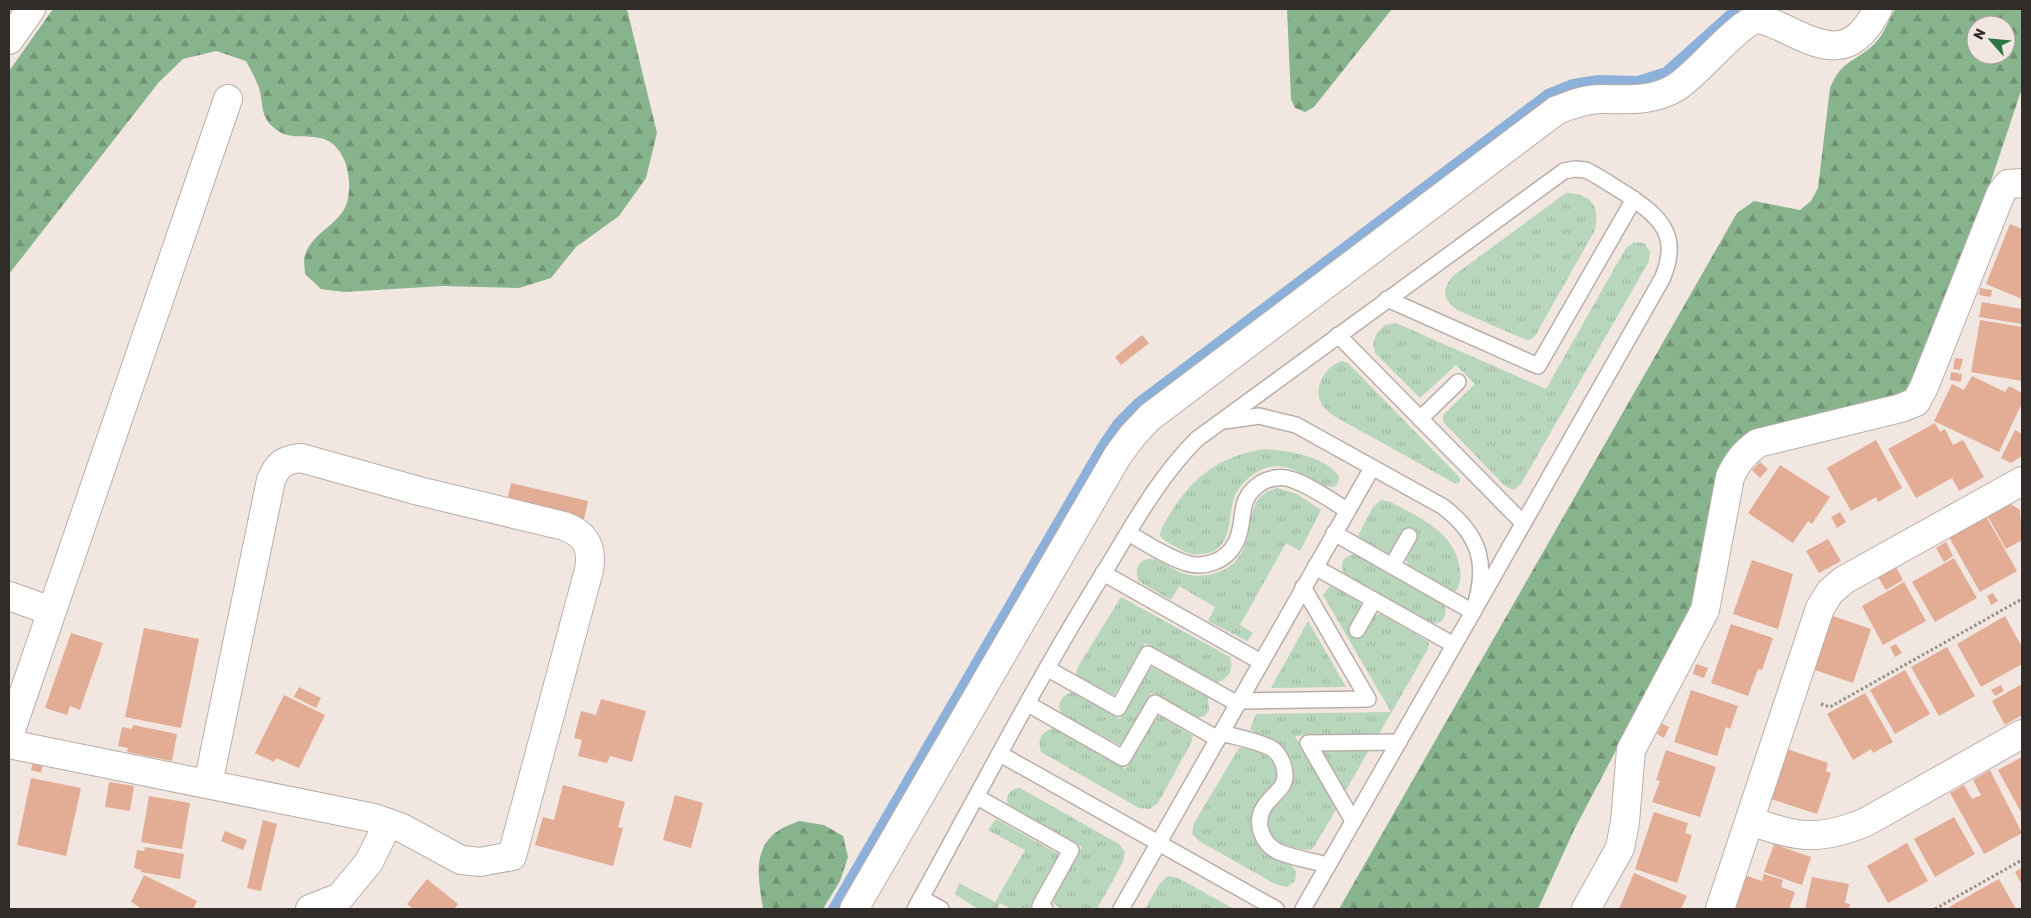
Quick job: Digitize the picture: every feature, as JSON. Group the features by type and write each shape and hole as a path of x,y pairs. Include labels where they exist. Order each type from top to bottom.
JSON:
{"street":[{"path":"9,40 31,9"},
{"path":"854,909 1118,455 1133,434 1150,417 1557,110 1578,102 1600,99 1640,99 1666,92 1690,78 1744,26 1756,20 1768,22 1815,44 1831,46 1847,43 1860,35 1878,9"},
{"path":"9,736 228,99"},
{"path":"1586,909 1620,848 1625,822 1632,750 1705,610 1730,477 1736,463 1758,443 1901,408 1916,402 1924,387 2001,193 2008,184 2022,183"},
{"path":"9,744 388,823 402,828 461,860 480,862 512,856 589,570 592,556 588,542 578,531 564,526 419,491 301,458 287,460 276,468 271,480 208,784"},
{"path":"1720,909 1820,608 1830,592 1844,580 2022,481"},
{"path":"9,596 51,611"},
{"path":"1750,821 1788,834 1815,836 1841,832 1866,822 2022,734"},
{"path":"310,909 340,897 369,862 388,823"}],"lane":[{"path":"941,909 918,904 1000,754 1103,573 1176,460 1197,439 1564,170 1575,168 1586,170 1650,209 1660,221 1667,235 1670,250 1668,265 1662,280 1303,909"},
{"path":"1387,299 1538,366 1634,199"},
{"path":"1338,335 1523,523"},
{"path":"1420,419 1458,382"},
{"path":"1220,422 1249,417 1278,419 1296,425 1442,506 1458,518 1471,534 1479,552 1482,572 1480,593 1473,612"},
{"path":"1121,909 1372,468"},
{"path":"1128,533 1186,564 1200,565 1215,562 1226,555 1235,544 1245,499 1253,488 1264,481 1277,478 1290,479 1347,510"},
{"path":"1334,533 1473,612"},
{"path":"1392,566 1409,536"},
{"path":"1315,567 1454,645"},
{"path":"1103,573 1261,662"},
{"path":"1048,669 1118,708 1148,654 1238,703 1368,699 1303,588"},
{"path":"1356,630 1374,600"},
{"path":"1028,704 1124,758 1154,703 1219,736 1271,748 1281,758 1285,771 1283,785 1275,797 1265,806 1260,819 1260,832 1268,844 1280,852 1328,865"},
{"path":"1353,821 1308,743 1399,742"},
{"path":"1000,754 1276,909"},
{"path":"976,797 1071,850 1040,906 1045,909"}],"path":[{"path":"1792,694 1830,707 2022,599"},
{"path":"1934,909 2022,860"}],"green space":[{"path":"53,9 627,9 657,133 646,178 619,216 576,247 551,278 519,288 442,286 344,292 321,289 305,274 304,257 309,246 335,221 345,207 349,190 346,164 338,149 332,143 317,137 291,136 279,132 273,127 266,117 258,85 246,61 216,51 183,59 159,82 9,274 9,71"},
{"path":"1287,9 1392,9 1314,107 1305,112 1295,108 1291,99"},
{"path":"1895,9 2022,9 2022,88 1989,187 1907,392 1752,431 1736,445 1724,460 1718,473 1692,606 1574,830 1538,909 1339,909 1737,213 1754,201 1800,210 1811,201 1818,188 1830,88 1842,68 1870,48 1884,30"},
{"path":"1566,193 1582,196 1592,202 1596,214 1595,230 1535,336 1530,340 1524,339 1457,310 1448,302 1445,290 1453,276"},
{"path":"1634,242 1644,243 1650,251 1649,261 1521,484 1514,490 1505,486 1443,422 1443,415 1475,384 1456,365 1420,398 1375,353 1373,343 1377,333 1385,325 1396,323 1546,389 1626,248"},
{"path":"1342,361 1348,363 1460,478 1460,482 1456,484 1334,416 1322,405 1319,398 1319,385 1322,378 1330,368"},
{"path":"1265,449 1295,453 1326,464 1339,477 1338,483 1334,487 1324,486 1291,469 1281,466 1271,467 1252,475 1237,491 1226,537 1216,549 1205,554 1190,554 1165,541 1160,536 1164,523 1181,498 1200,477 1236,456"},
{"path":"1277,488 1297,494 1321,510 1300,551 1286,543 1240,625 1253,633 1247,641 1208,621 1215,607 1179,586 1171,600 1138,581 1137,568 1145,560 1156,560 1180,572 1198,576 1219,572 1233,563 1242,552 1247,540 1256,503 1264,494"},
{"path":"1381,500 1391,502 1414,514 1434,528 1451,545 1457,556 1460,569 1459,586 1456,591 1450,590 1408,566 1406,559 1417,539 1404,531 1389,554 1363,541 1358,536 1373,507"},
{"path":"1355,554 1444,604 1446,612 1444,618 1440,622 1432,624 1344,574 1343,561 1348,556"},
{"path":"1330,586 1358,600 1361,604 1349,629 1362,636 1374,615 1381,614 1429,642 1428,649 1379,734 1295,736 1337,808 1311,850 1285,845 1271,835 1267,828 1267,820 1271,811 1287,795 1291,788 1293,770 1288,754 1280,745 1250,729 1256,714 1391,712 1323,595"},
{"path":"1121,597 1230,657 1231,670 1227,676 1216,683 1145,643 1114,695 1081,679 1076,674 1078,667"},
{"path":"1308,621 1346,687 1271,688"},
{"path":"1152,667 1208,697 1209,711 1204,716 1196,718 1151,693 1120,745 1061,714 1061,700 1066,695 1074,692 1120,719 1147,671"},
{"path":"1158,716 1193,736 1158,803 1150,809 1139,808 1041,752 1041,737 1054,728 1126,769"},
{"path":"1239,748 1261,753 1273,762 1276,768 1275,783 1257,803 1251,827 1257,844 1262,849 1286,862 1296,871 1295,881 1287,887 1277,885 1199,841 1192,834 1194,823"},
{"path":"1321,750 1369,750 1345,792"},
{"path":"1020,788 1119,844 1125,852 1123,862 1097,909 1061,909 1053,903 1054,896 1082,847 1010,807 1007,801 1009,793 1014,789"},
{"path":"996,819 1058,854 1057,860 1029,909 1011,909 1000,903 997,909 978,909 955,894 959,883 995,902 1025,850 988,830"},
{"path":"799,821 824,825 843,836 848,857 840,881 823,909 763,909 759,877 760,856 769,838 786,826"},
{"path":"1168,876 1178,878 1234,909 1145,909 1160,883"}],"building":[{"path":"2010,224 2022,229 2022,299 1986,284"},
{"path":"1980,288 1992,290 1991,297 1979,295"},
{"path":"1982,302 2022,309 2022,324 1979,317"},
{"path":"1980,320 2022,327 2022,381 1971,372"},
{"path":"1142,335 1149,343 1121,365 1115,357"},
{"path":"1955,358 1963,359 1960,370 1953,369"},
{"path":"1951,372 1962,374 1961,382 1950,380"},
{"path":"1972,376 2005,392 2009,386 2022,393 2022,403 1999,452 1934,421 1952,384 1964,390"},
{"path":"1935,423 1940,432 1945,429 1953,445 1963,440 1984,477 1959,491 1952,478 1916,498 1888,449"},
{"path":"2015,430 2022,434 2022,456 2011,463 2001,458"},
{"path":"1876,440 1902,488 1878,502 1876,497 1851,511 1827,468"},
{"path":"1760,462 1768,469 1760,478 1752,470"},
{"path":"1780,465 1830,497 1812,524 1808,521 1793,543 1748,513"},
{"path":"511,483 588,501 584,519 507,500"},
{"path":"2006,501 2020,510 2022,540 2006,549 1986,513"},
{"path":"1840,512 1846,522 1837,528 1831,517"},
{"path":"1986,516 2017,571 1980,592 1949,537"},
{"path":"1828,539 1841,561 1819,573 1806,551"},
{"path":"1946,542 1953,556 1944,562 1936,548"},
{"path":"1954,558 1977,598 1935,622 1912,582"},
{"path":"1752,560 1793,574 1778,629 1733,614"},
{"path":"1896,567 1903,580 1886,590 1878,577"},
{"path":"1904,582 1926,621 1883,645 1862,606"},
{"path":"1993,593 1998,601 1991,605 1987,596"},
{"path":"1830,615 1871,629 1853,683 1812,669"},
{"path":"2005,616 2022,647 2022,664 1981,687 1957,644"},
{"path":"1731,624 1773,638 1762,670 1758,669 1748,696 1711,683"},
{"path":"144,628 199,639 181,728 125,717"},
{"path":"71,633 103,643 80,710 70,706 67,715 45,708"},
{"path":"1896,644 1902,653 1895,657 1890,647"},
{"path":"1947,647 1975,696 1939,716 1911,667"},
{"path":"1696,664 1708,668 1704,678 1693,674"},
{"path":"1905,670 1930,714 1895,734 1870,690"},
{"path":"2022,684 2022,715 2005,725 1992,701"},
{"path":"2001,685 2004,691 1995,696 1991,690"},
{"path":"299,687 321,698 316,708 294,697"},
{"path":"1691,690 1738,706 1730,729 1726,727 1717,756 1674,742"},
{"path":"1865,693 1893,742 1873,753 1871,749 1853,760 1827,714"},
{"path":"284,695 325,715 299,768 276,758 274,762 255,753"},
{"path":"601,699 646,711 632,762 610,756 607,763 578,756 582,740 574,738 581,711 596,715"},
{"path":"1662,724 1669,727 1664,738 1657,734"},
{"path":"133,725 177,734 172,761 127,752 128,748 118,746 122,727 132,729"},
{"path":"1787,749 1828,763 1826,771 1831,773 1817,814 1771,799"},
{"path":"1666,750 1716,767 1700,817 1652,802 1660,781 1656,780"},
{"path":"2022,757 2022,814 1998,770"},
{"path":"33,762 43,764 41,773 31,770"},
{"path":"1990,770 2022,833 1984,854 1950,793 1964,785 1972,799 1981,795 1973,780"},
{"path":"31,778 81,788 66,856 17,845"},
{"path":"109,782 134,786 130,811 105,807"},
{"path":"563,785 625,802 618,827 623,828 613,866 535,845 543,817 554,820"},
{"path":"675,795 703,803 691,848 663,840"},
{"path":"149,796 190,803 182,849 141,842"},
{"path":"1654,812 1688,823 1685,833 1692,835 1677,883 1635,869"},
{"path":"1954,817 1975,854 1935,877 1914,839"},
{"path":"263,820 277,824 261,891 247,888"},
{"path":"225,831 247,840 243,850 221,841"},
{"path":"1907,843 1928,881 1888,903 1867,866"},
{"path":"1774,844 1811,857 1802,885 1764,872"},
{"path":"145,847 184,854 180,879 141,872 141,870 134,868 137,850 144,851"},
{"path":"2022,868 2022,885 2015,872"},
{"path":"1634,873 1687,896 1681,909 1619,909"},
{"path":"1764,874 1783,880 1781,887 1795,892 1789,909 1735,909 1747,876 1762,881"},
{"path":"144,875 197,901 193,909 138,909 139,907 131,902"},
{"path":"1812,877 1849,884 1845,903 1850,904 1849,909 1805,909"},
{"path":"427,879 458,904 454,909 413,909 407,904"},
{"path":"1999,879 2016,909 1950,909 1949,907"}],"waterway":[{"path":"833,909 1103,445 1118,423 1138,403 1548,94 1573,84 1599,80 1638,81 1666,72 1734,11"}]}
